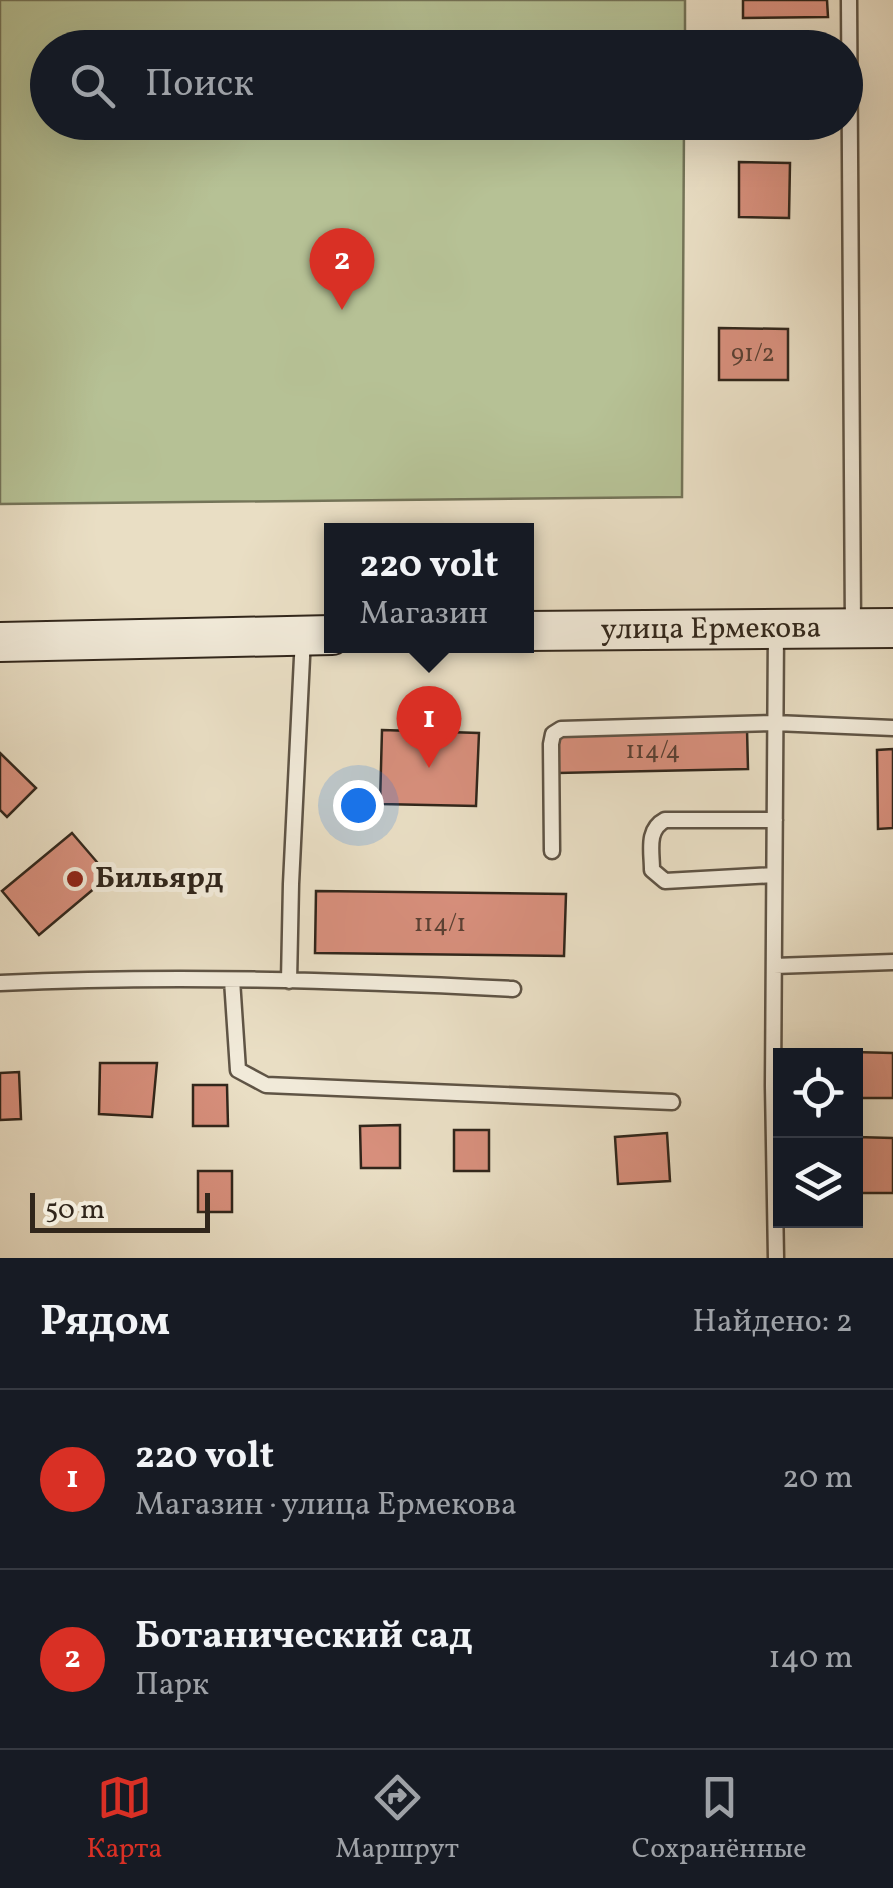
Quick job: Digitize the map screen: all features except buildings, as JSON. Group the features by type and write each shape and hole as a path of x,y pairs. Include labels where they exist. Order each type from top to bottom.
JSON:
{"main road":[{"name":"улица Ермекова","path":"534,631 893,628"},
{"path":"0,642 317,635"}],"lane":[{"path":"849,0 849,30"},
{"path":"850,140 853,628"},
{"path":"776,628 776,1258"},
{"path":"289,981 317,635"},
{"path":"552,851 551,744 553,734 561,729 775,723 893,728"},
{"path":"774,876 665,881 652,870 651,832 665,820 775,820"},
{"path":"774,966 893,962"},
{"path":"0,983 99,979 364,981 512,989"},
{"path":"232,980 238,1070 266,1085 672,1102"}],"green space":[{"path":"0,0 685,0 685,30 30,30 30,140 684,140 682,497 0,504"}],"place":[{"name":"Ботанический сад","path":"342,310"},
{"name":"220 volt","path":"429,768"},
{"name":"Бильярд","path":"75,879"}]}
